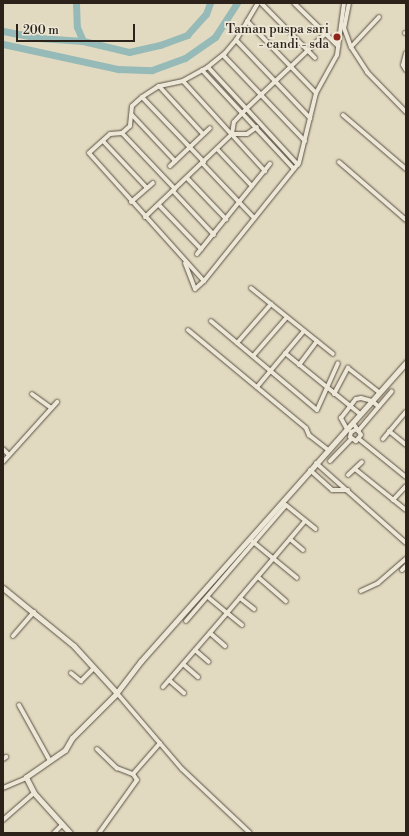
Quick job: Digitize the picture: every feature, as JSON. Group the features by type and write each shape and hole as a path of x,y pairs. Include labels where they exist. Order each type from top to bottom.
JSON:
{"street":[{"path":"204,281 184,261 89,155 110,134 122,133 131,124 132,106 142,98 159,86 183,81 208,67 223,55 236,40 259,3 315,58"},
{"path":"294,3 338,46"},
{"path":"184,261 195,289 204,281 298,165 316,93 337,55 344,3"},
{"path":"349,3 344,31 351,46 367,72 406,112"},
{"path":"351,46 379,17"},
{"path":"247,21 290,68 316,93"},
{"path":"339,34 344,31"},
{"path":"145,217 232,134 234,122 260,94 276,81 325,34"},
{"path":"236,40 310,118"},
{"path":"406,53 403,65 406,70"},
{"path":"223,55 304,141"},
{"path":"208,67 298,165"},
{"path":"202,70 294,169"},
{"path":"183,81 265,171"},
{"path":"159,86 203,134"},
{"path":"142,98 190,148 238,203 254,218"},
{"path":"132,114 175,161"},
{"path":"343,115 406,169"},
{"path":"232,134 247,134 260,124"},
{"path":"170,166 210,128"},
{"path":"122,133 214,234"},
{"path":"103,141 146,187"},
{"path":"217,149 252,186"},
{"path":"339,162 406,220"},
{"path":"197,254 270,164"},
{"path":"186,178 226,219"},
{"path":"131,202 146,187 153,183"},
{"path":"159,205 201,249"},
{"path":"251,288 333,354"},
{"path":"237,342 271,304"},
{"path":"254,355 287,317"},
{"path":"211,321 271,369 318,410 330,391 348,368 380,392"},
{"path":"188,330 257,386 306,428 309,435 328,450"},
{"path":"257,386 304,330"},
{"path":"299,365 317,341"},
{"path":"285,353 360,414"},
{"path":"3,788 26,778 62,753 72,738 116,692 284,504 316,463 406,362"},
{"path":"330,391 338,363"},
{"path":"330,461 350,438 351,432 357,431 392,391"},
{"path":"32,394 51,408"},
{"path":"347,429 341,418 349,406 359,398 372,401 378,406"},
{"path":"3,462 57,402"},
{"path":"383,439 405,414"},
{"path":"353,423 359,439"},
{"path":"389,431 406,445"},
{"path":"342,434 350,438 359,439 406,477"},
{"path":"3,449 9,455"},
{"path":"348,475 362,462"},
{"path":"316,463 406,543"},
{"path":"355,469 406,510"},
{"path":"310,470 332,490 348,490"},
{"path":"393,500 406,486"},
{"path":"284,504 316,529"},
{"path":"163,687 305,521"},
{"path":"290,539 304,550"},
{"path":"251,541 297,578"},
{"path":"186,621 208,597 251,541"},
{"path":"361,591 378,583 406,559"},
{"path":"402,570 406,566"},
{"path":"258,577 286,601"},
{"path":"3,588 34,611 74,646 116,692 182,769 250,833"},
{"path":"208,597 242,625"},
{"path":"240,598 254,610"},
{"path":"13,636 34,611"},
{"path":"210,633 225,646"},
{"path":"195,650 209,662"},
{"path":"183,664 198,677"},
{"path":"71,673 81,681 94,668"},
{"path":"169,680 184,693"},
{"path":"18,705 50,761"},
{"path":"133,774 160,743"},
{"path":"97,749 117,768 133,774"},
{"path":"99,833 136,784 133,774"},
{"path":"26,778 34,792 61,826 70,833"},
{"path":"3,820 34,792"},
{"path":"54,833 61,826"}],"waterway":[{"path":"76,3 77,27 83,41"},
{"path":"3,31 39,38 83,41 129,52 160,45 187,35 206,14 210,3"},
{"path":"3,44 118,69 152,70 185,58 215,37 237,3"}],"place":[{"name":"Taman puspa sari - candi - sda","path":"337,37"}]}
